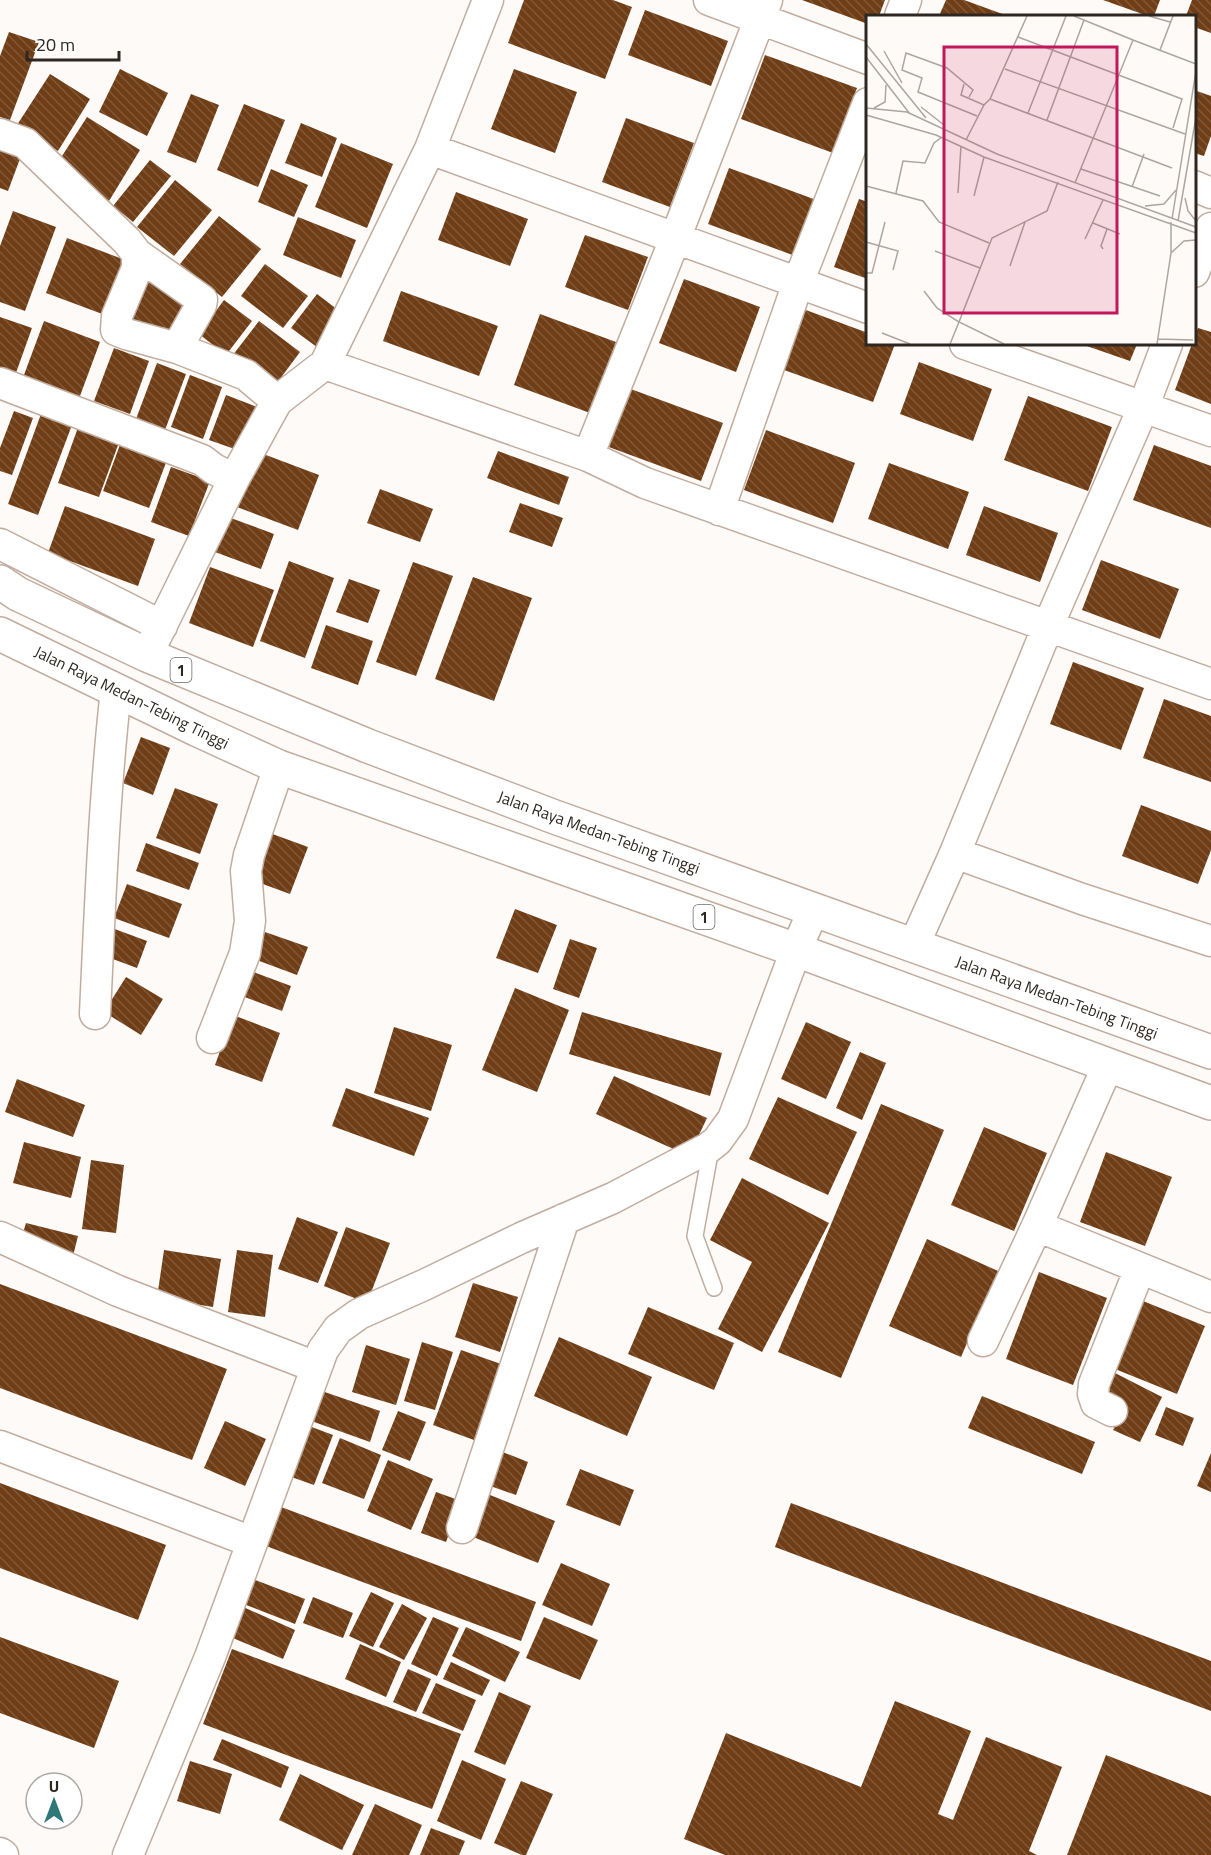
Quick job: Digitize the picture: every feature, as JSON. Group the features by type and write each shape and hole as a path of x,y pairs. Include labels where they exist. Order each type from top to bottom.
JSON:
{"highway":[{"name":"Jalan Raya Medan-Tebing Tinggi","path":"0,582 18,594 147,656 368,746 520,804 1211,1052"},
{"name":"Jalan Raya Medan-Tebing Tinggi","path":"0,634 279,767 796,950 1211,1104"}],"street":[{"path":"147,656 234,479 278,401 325,364 430,149 488,0"},
{"path":"709,0 763,9 866,59"},
{"path":"900,15 906,0"},
{"path":"588,456 675,239 763,9"},
{"path":"719,510 798,284 866,106"},
{"path":"0,134 25,143 127,241 137,254 202,300 177,348"},
{"path":"430,149 866,308"},
{"path":"1196,187 1211,193"},
{"path":"1196,267 1211,228"},
{"path":"137,254 137,268 117,316 116,330 177,348 246,375 278,401"},
{"path":"968,345 1211,431"},
{"path":"915,945 956,853 1048,626 1143,408 1167,345"},
{"path":"325,364 588,456 645,483 719,510 1211,684"},
{"path":"0,382 202,460 214,470 234,479"},
{"path":"0,544 162,626"},
{"path":"95,1014 103,849 116,690"},
{"path":"212,1038 245,953 250,921 246,870 279,767"},
{"path":"956,853 1082,899 1211,941"},
{"path":"128,1855 210,1657 316,1367 323,1350 338,1329 359,1314 521,1238 613,1198 708,1148 717,1141 733,1119 796,950 814,909"},
{"path":"983,1341 1037,1226 1107,1065"},
{"path":"462,1528 564,1219"},
{"path":"1037,1226 1211,1297"},
{"path":"0,1237 118,1292 316,1367"},
{"path":"1112,1411 1096,1403 1093,1394 1094,1384 1140,1268"},
{"path":"0,1446 252,1542"}],"lane":[{"path":"708,1148 709,1159 695,1236 714,1288"}],"building":[{"path":"524,0 613,0 632,7 605,79 508,43"},
{"path":"802,0 885,0 879,15 866,15 866,23"},
{"path":"946,0 964,0 1005,15 939,15"},
{"path":"1103,0 1160,0 1154,15 1145,15"},
{"path":"1192,0 1211,0 1211,33 1196,28 1196,15 1186,15"},
{"path":"645,10 728,41 711,86 628,55"},
{"path":"9,32 39,42 10,120 0,117 0,56"},
{"path":"765,55 857,88 833,153 741,119"},
{"path":"120,69 168,93 147,136 99,112"},
{"path":"514,69 577,92 555,153 491,129"},
{"path":"50,74 90,99 58,151 17,125"},
{"path":"1196,91 1211,96 1211,136 1204,156 1196,154"},
{"path":"191,94 219,105 196,163 167,152"},
{"path":"244,104 285,120 258,187 217,170"},
{"path":"87,117 140,150 109,201 55,167"},
{"path":"626,118 694,143 670,207 602,182"},
{"path":"301,123 337,138 322,177 285,163"},
{"path":"341,143 393,164 367,228 315,207"},
{"path":"0,148 21,156 8,191 0,188"},
{"path":"150,160 171,176 133,222 113,206"},
{"path":"729,168 819,201 798,257 708,224"},
{"path":"271,169 308,185 294,217 258,202"},
{"path":"175,180 212,210 174,256 137,227"},
{"path":"456,192 528,219 510,266 438,240"},
{"path":"859,199 866,201 866,278 834,267"},
{"path":"13,211 56,227 25,311 0,302 0,246"},
{"path":"219,216 261,249 222,297 180,264"},
{"path":"298,217 356,240 341,278 283,255"},
{"path":"585,235 648,257 628,310 565,287"},
{"path":"67,238 125,260 105,315 46,293"},
{"path":"265,264 308,296 283,328 241,296"},
{"path":"140,277 189,299 169,343 120,321"},
{"path":"684,279 760,307 736,372 659,343"},
{"path":"401,291 498,326 479,376 383,341"},
{"path":"317,294 346,316 321,350 291,328"},
{"path":"224,300 252,321 226,355 199,334"},
{"path":"795,306 866,332 866,345 895,345 873,402 773,366"},
{"path":"540,314 616,342 590,413 514,385"},
{"path":"0,317 32,328 12,384 0,380"},
{"path":"44,321 100,342 77,404 21,383"},
{"path":"259,321 300,352 271,391 229,360"},
{"path":"1198,328 1211,332 1211,404 1175,390 1192,345 1196,345"},
{"path":"1084,345 1137,345 1130,361"},
{"path":"114,348 149,361 130,414 94,401"},
{"path":"919,362 992,389 973,441 900,414"},
{"path":"157,363 186,374 165,430 136,419"},
{"path":"190,375 222,387 203,439 171,427"},
{"path":"628,388 723,423 701,481 606,446"},
{"path":"226,395 260,408 243,452 209,440"},
{"path":"1028,396 1112,427 1088,491 1004,460"},
{"path":"14,411 33,418 12,475 0,471 0,448"},
{"path":"41,414 72,425 38,515 8,504"},
{"path":"80,422 121,437 99,497 58,483"},
{"path":"766,430 855,463 833,523 744,490"},
{"path":"121,442 167,460 149,508 103,491"},
{"path":"1154,445 1211,466 1211,528 1133,500"},
{"path":"498,451 569,477 559,505 487,478"},
{"path":"258,452 319,475 298,530 237,507"},
{"path":"889,463 969,492 948,549 868,519"},
{"path":"171,467 210,481 189,536 151,522"},
{"path":"380,489 433,509 420,542 367,523"},
{"path":"520,503 563,518 552,547 509,532"},
{"path":"65,506 155,539 138,586 48,553"},
{"path":"984,506 1058,533 1040,582 966,555"},
{"path":"228,517 274,534 261,569 215,552"},
{"path":"1101,560 1179,589 1160,639 1082,610"},
{"path":"289,561 334,578 305,658 260,641"},
{"path":"413,562 453,576 416,676 376,662"},
{"path":"210,567 274,590 253,647 189,623"},
{"path":"473,577 532,598 494,701 435,679"},
{"path":"349,579 380,590 368,623 336,612"},
{"path":"326,625 373,641 358,685 311,668"},
{"path":"1073,662 1144,688 1121,750 1050,724"},
{"path":"1164,699 1211,716 1211,782 1143,758"},
{"path":"141,737 170,748 153,795 123,783"},
{"path":"175,788 218,804 200,854 156,838"},
{"path":"1141,805 1211,831 1211,850 1198,884 1122,856"},
{"path":"267,832 308,847 290,894 249,879"},
{"path":"146,843 199,863 189,890 136,871"},
{"path":"127,884 182,904 169,938 114,918"},
{"path":"515,909 557,925 538,973 496,958"},
{"path":"112,928 147,941 137,968 102,955"},
{"path":"265,932 308,947 297,975 254,959"},
{"path":"570,939 597,948 579,998 553,989"},
{"path":"251,971 291,986 282,1011 242,996"},
{"path":"126,977 163,999 141,1035 104,1012"},
{"path":"515,988 569,1010 537,1092 482,1070"},
{"path":"582,1012 722,1053 710,1096 569,1054"},
{"path":"233,1015 280,1033 262,1082 215,1065"},
{"path":"806,1022 851,1042 826,1099 781,1079"},
{"path":"394,1027 452,1045 431,1111 374,1093"},
{"path":"860,1052 886,1063 862,1120 836,1108"},
{"path":"614,1076 707,1118 689,1156 596,1114"},
{"path":"17,1079 85,1105 73,1137 5,1112"},
{"path":"346,1088 429,1118 414,1156 332,1126"},
{"path":"778,1097 857,1132 828,1195 749,1159"},
{"path":"881,1104 944,1130 841,1378 778,1352"},
{"path":"984,1127 1047,1153 1014,1231 951,1205"},
{"path":"24,1142 81,1157 71,1198 13,1183"},
{"path":"1106,1152 1172,1177 1145,1246 1080,1222"},
{"path":"91,1160 124,1165 116,1233 82,1229"},
{"path":"742,1178 829,1223 762,1352 718,1329 752,1262 710,1240"},
{"path":"297,1217 338,1232 318,1283 278,1269"},
{"path":"26,1223 78,1236 73,1256 20,1243"},
{"path":"346,1227 390,1243 367,1303 324,1286"},
{"path":"927,1239 998,1271 961,1357 889,1326"},
{"path":"164,1250 221,1259 213,1307 157,1298"},
{"path":"237,1250 273,1255 265,1317 228,1312"},
{"path":"1039,1272 1107,1298 1073,1385 1006,1359"},
{"path":"473,1283 518,1297 500,1352 455,1337"},
{"path":"0,1284 227,1369 192,1460 0,1388"},
{"path":"1143,1301 1205,1326 1177,1394 1115,1369"},
{"path":"648,1307 734,1343 714,1390 628,1354"},
{"path":"559,1337 652,1377 627,1436 534,1396"},
{"path":"422,1342 453,1352 435,1410 404,1401"},
{"path":"366,1345 410,1359 396,1405 352,1392"},
{"path":"461,1350 501,1364 474,1440 433,1425"},
{"path":"1115,1373 1162,1397 1140,1442 1113,1430 1123,1410 1102,1399"},
{"path":"313,1388 380,1411 370,1442 303,1418"},
{"path":"982,1396 1095,1442 1082,1474 968,1428"},
{"path":"1166,1407 1194,1418 1183,1446 1155,1435"},
{"path":"398,1411 426,1422 410,1461 382,1450"},
{"path":"225,1421 266,1439 245,1486 204,1468"},
{"path":"301,1423 333,1435 314,1485 283,1474"},
{"path":"340,1438 381,1455 364,1499 322,1483"},
{"path":"495,1449 528,1462 516,1495 482,1483"},
{"path":"1211,1453 1211,1492 1197,1486"},
{"path":"388,1460 433,1479 411,1530 367,1511"},
{"path":"580,1469 634,1490 620,1526 566,1505"},
{"path":"0,1483 166,1545 138,1620 0,1568"},
{"path":"480,1491 555,1521 538,1563 463,1533"},
{"path":"436,1492 461,1501 446,1542 421,1533"},
{"path":"791,1503 1211,1661 1211,1711 775,1547"},
{"path":"281,1507 536,1602 521,1641 266,1546"},
{"path":"561,1563 610,1584 592,1626 542,1605"},
{"path":"250,1578 305,1599 295,1624 241,1603"},
{"path":"371,1592 394,1603 373,1647 349,1636"},
{"path":"313,1597 353,1613 343,1638 303,1623"},
{"path":"402,1604 427,1618 404,1660 379,1647"},
{"path":"241,1606 295,1630 283,1659 228,1636"},
{"path":"433,1617 459,1628 437,1676 411,1664"},
{"path":"544,1617 598,1640 580,1680 526,1658"},
{"path":"466,1627 520,1652 505,1682 452,1656"},
{"path":"0,1637 119,1681 94,1748 0,1713"},
{"path":"360,1644 401,1662 386,1697 345,1679"},
{"path":"232,1649 461,1734 432,1809 203,1724"},
{"path":"451,1662 490,1680 482,1696 443,1679"},
{"path":"408,1669 431,1679 416,1712 393,1702"},
{"path":"436,1683 476,1700 463,1731 422,1713"},
{"path":"499,1692 531,1706 505,1765 474,1752"},
{"path":"895,1701 971,1731 938,1814 953,1820 986,1737 1062,1767 1029,1851 1037,1855 725,1855 684,1839 726,1733 861,1787"},
{"path":"222,1739 289,1767 281,1788 213,1760"},
{"path":"1106,1755 1211,1796 1211,1855 1067,1855"},
{"path":"462,1760 506,1779 481,1840 437,1821"},
{"path":"190,1761 232,1774 220,1814 177,1801"},
{"path":"300,1774 364,1805 342,1850 279,1820"},
{"path":"521,1781 553,1794 526,1855 494,1843"},
{"path":"375,1804 422,1825 409,1855 352,1855"},
{"path":"431,1828 465,1841 459,1855 420,1855"}]}
